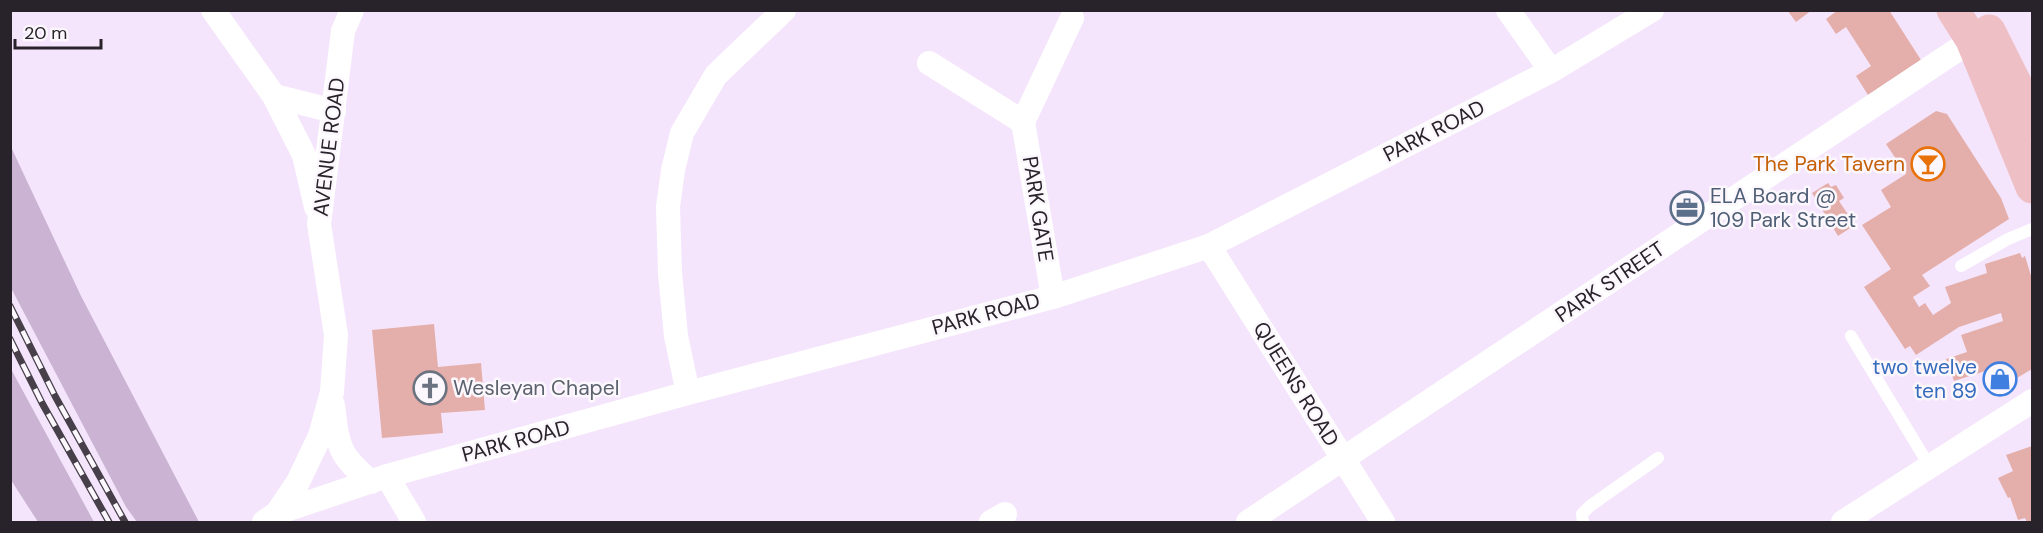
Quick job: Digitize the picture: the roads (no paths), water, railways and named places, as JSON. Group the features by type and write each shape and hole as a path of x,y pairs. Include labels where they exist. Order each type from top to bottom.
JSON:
{"main road":[{"path":"1953,10 1975,25 2028,101"},
{"path":"1975,25 2032,187"}],"street":[{"path":"213,10 274,96 304,155 319,224"},
{"name":"AVENUE ROAD","path":"352,10 343,31 319,224 336,335 332,392 338,442 345,457 354,468 379,479 414,522"},
{"path":"688,393 676,336 668,207 682,133 716,75 784,10"},
{"path":"1508,10 1551,71"},
{"name":"PARK ROAD","path":"271,518 379,479 688,393 1053,297 1209,246 1551,71 1652,10"},
{"path":"929,63 1023,122 1072,18"},
{"name":"PARK STREET","path":"1248,522 1343,460 1975,25"},
{"path":"274,96 334,111"},
{"name":"PARK GATE","path":"1023,122 1053,297"},
{"name":"QUEENS ROAD","path":"1209,246 1383,522"},
{"name":"AVENUE ROAD","path":"271,518 298,482 310,459 320,436 332,392"},
{"path":"1844,522 2032,401"}],"lane":[{"path":"1961,266 2008,239 2032,229"},
{"path":"1851,336 1930,467"},
{"path":"1583,522 1582,514 1590,506 1658,458"}],"railway":[{"path":"10,306 55,396 125,522"},
{"path":"10,339 42,403 109,522"}],"place":[{"name":"The Park Tavern","path":"1928,164"},
{"name":"ELA Board @ 109 Park Street","path":"1687,208"},
{"name":"two twelve ten 89","path":"2000,379"},
{"name":"Wesleyan Chapel","path":"430,388"}]}
